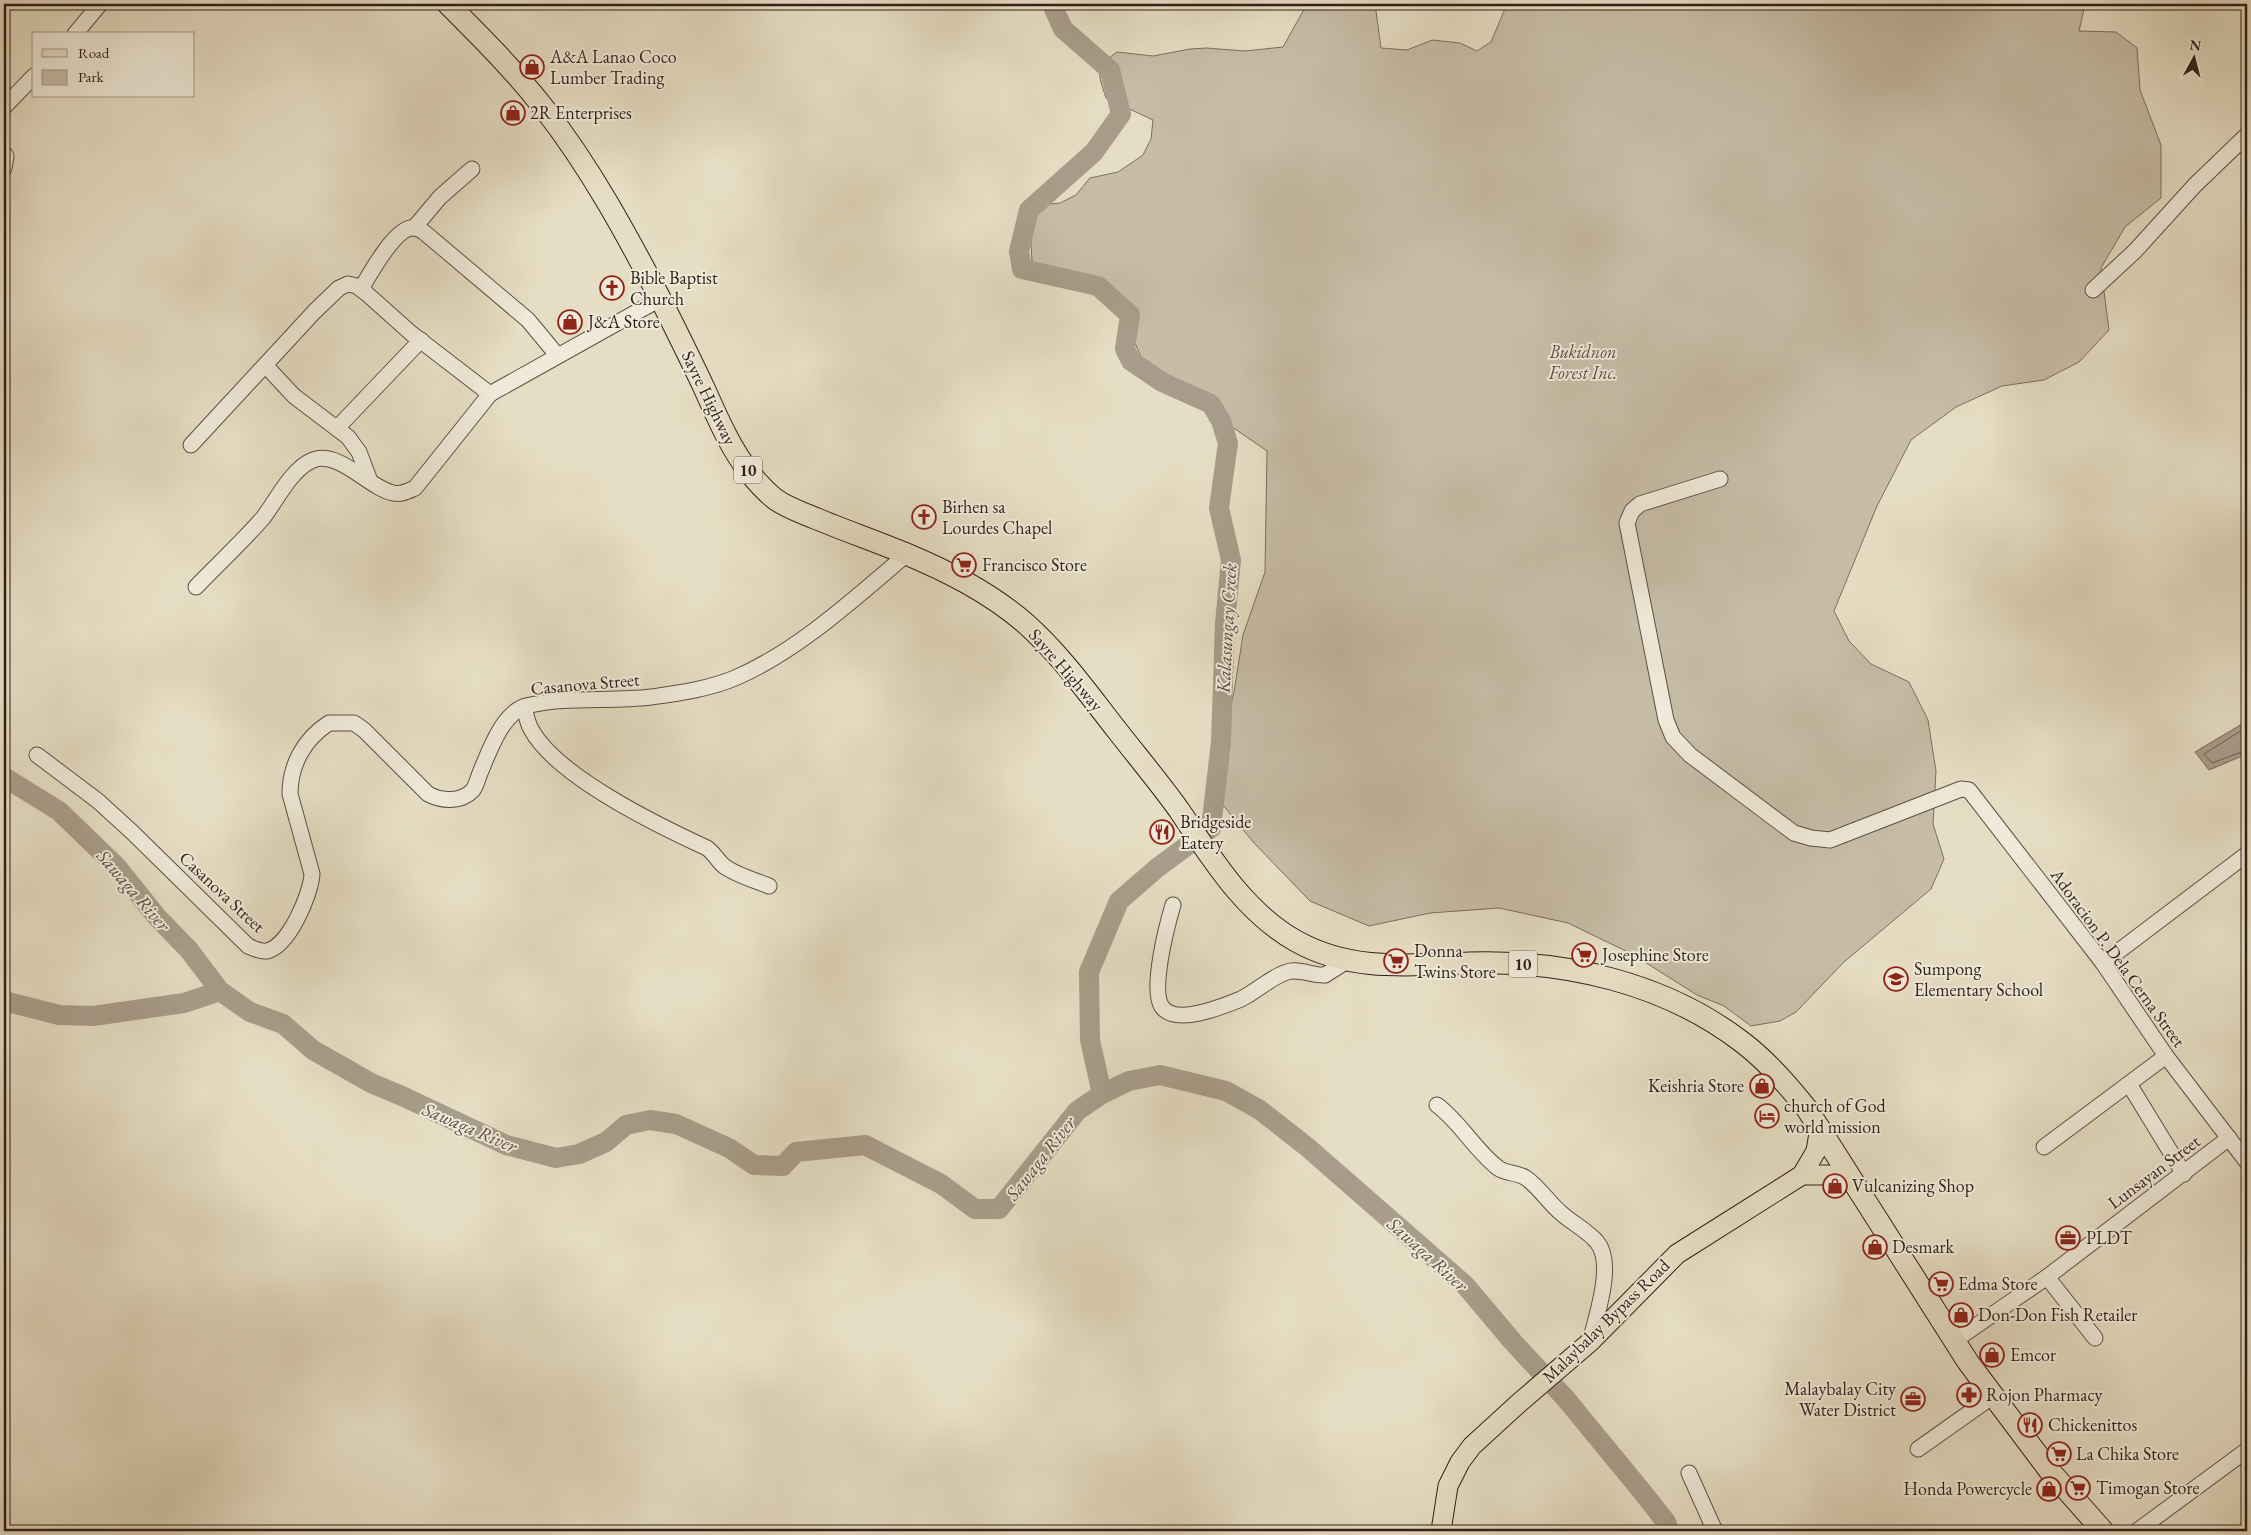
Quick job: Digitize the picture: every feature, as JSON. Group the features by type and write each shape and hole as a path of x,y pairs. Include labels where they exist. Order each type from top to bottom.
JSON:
{"highway":[{"name":"Sayre Highway","path":"448,4 525,84 569,142 607,202 660,299 731,445 762,487 778,501 798,511 907,554 980,590 1024,622 1066,664 1176,806 1211,858 1243,897 1281,931 1316,951 1347,961 1392,966 1470,963 1534,965 1610,978 1638,987 1675,1002 1744,1043 1790,1088 1820,1127"},
{"name":"10","path":"1820,1127 1954,1340 1993,1396 2049,1470 2102,1531"}],"main road":[{"name":"Malaybalay Bypass Road","path":"1441,1531 1448,1486 1460,1462 1480,1438 1584,1347 1677,1254 1802,1175 1816,1151 1820,1127"},
{"path":"1802,1175 1829,1175 1855,1184"}],"street":[{"path":"78,32 100,4"},
{"path":"4,107 32,78"},
{"path":"2093,290 2135,251 2195,186 2247,135"},
{"path":"4,153 6,156 4,168"},
{"path":"361,289 384,253 403,232 414,228 440,198 472,169"},
{"path":"414,228 426,233 528,320 557,356"},
{"path":"191,445 339,288 348,284 361,289 421,340 490,394"},
{"path":"196,587 252,530 288,483 313,460 326,459 342,464 392,493 403,493 415,488 490,394 660,299"},
{"path":"338,427 421,340"},
{"path":"266,366 294,396 338,427 348,437 359,452 370,481"},
{"name":"Adoracion P. Dela Cerna Street","path":"1720,479 1640,504 1632,511 1627,523 1666,720 1672,737 1690,755 1794,833 1811,838 1830,840 1964,788 1972,793 2103,963 2166,1056 2247,1162"},
{"name":"Casanova Street","path":"38,755 98,801 248,946 257,950 267,951 276,946 291,928 307,899 311,887 312,874 290,794 290,783 296,759 307,742 329,723 354,723 364,730 428,794 439,800 463,797 473,790 494,740 506,721 524,707 651,697 710,686 735,678 761,664 810,632 907,554"},
{"path":"524,707 531,729 542,744 560,762 581,778 651,821 707,848 730,870 769,886"},
{"path":"2103,963 2247,854"},
{"path":"1173,905 1161,956 1159,1000 1166,1011 1174,1014 1197,1014 1239,999 1287,972 1297,971 1325,975 1347,961"},
{"path":"2044,1147 2166,1056"},
{"path":"2128,1084 2184,1174"},
{"path":"1437,1105 1457,1123 1484,1156 1500,1170 1528,1179 1553,1206 1596,1241 1602,1249 1605,1260 1604,1276 1584,1347"},
{"name":"Lunsayan Street","path":"1954,1340 2047,1276 2229,1138"},
{"path":"2047,1276 2095,1338"},
{"path":"1918,1449 1993,1396"},
{"path":"2137,1531 2247,1450"},
{"path":"1689,1473 1715,1531"}],"green space":[{"name":"Bukidnon Forest Inc.","path":"1307,4 1375,4 1381,48 1407,50 1432,40 1460,43 1477,51 1491,42 1507,4 2085,4 2079,31 2116,32 2137,48 2140,90 2161,145 2161,198 2125,227 2101,268 2109,330 2079,362 2044,380 2002,386 1956,407 1911,440 1877,506 1834,611 1849,641 1871,664 1909,682 1928,720 1936,771 1933,824 1944,859 1931,889 1844,962 1796,1012 1780,1021 1751,1026 1724,1006 1697,995 1632,954 1568,923 1499,908 1430,913 1369,926 1310,901 1254,843 1214,794 1221,742 1234,692 1243,635 1265,572 1267,451 1174,387 1142,360 1129,328 1100,297 1063,283 1032,261 1030,226 1038,205 1060,203 1076,195 1090,178 1118,172 1143,155 1151,139 1153,120 1106,98 1100,77 1101,67 1104,62 1117,52 1153,56 1190,49 1206,48 1245,51 1283,47"}],"water":[{"path":"2247,721 2247,754 2209,770 2195,752"}],"waterway":[{"name":"Kalasungay Creek","path":"1054,4 1054,9 1063,29 1110,70 1121,114 1094,152 1029,210 1019,251 1022,269 1098,286 1130,315 1125,349 1131,361 1162,382 1211,404 1221,421 1228,443 1219,508 1231,560 1225,623 1221,742 1211,828 1157,868 1119,901 1089,972 1090,1040 1102,1094"},
{"name":"Sawaga River","path":"4,777 59,811 117,867 157,917 189,950 220,991 250,1012 283,1024 313,1050 371,1083 506,1145 556,1158 579,1154 606,1142 626,1125 650,1120 676,1124 729,1148 754,1165 783,1166 796,1152 865,1145 941,1184 975,1209 999,1209 1077,1111 1102,1094 1129,1081 1160,1075 1226,1091 1260,1110 1306,1146 1465,1285 1513,1342 1566,1399 1666,1522 1669,1531"},
{"path":"4,1001 59,1015 93,1016 184,1003 220,991"}],"place":[{"name":"A&A Lanao Coco Lumber Trading","path":"532,67"},
{"name":"2R Enterprises","path":"513,113"},
{"name":"Bible Baptist Church","path":"612,288"},
{"name":"J&A Store","path":"570,322"},
{"name":"Birhen sa Lourdes Chapel","path":"924,517"},
{"name":"Francisco Store","path":"964,565"},
{"name":"Bridgeside Eatery","path":"1162,832"},
{"name":"Josephine Store","path":"1584,955"},
{"name":"Donna Twins Store","path":"1396,961"},
{"name":"Sumpong Elementary School","path":"1896,979"},
{"name":"Keishria Store","path":"1762,1086"},
{"name":"church of God world mission","path":"1767,1116"},
{"name":"Vulcanizing Shop","path":"1835,1186"},
{"name":"PLDT","path":"2068,1238"},
{"name":"Desmark","path":"1875,1247"},
{"name":"Edma Store","path":"1941,1284"},
{"name":"Don-Don Fish Retailer","path":"1961,1315"},
{"name":"Emcor","path":"1992,1355"},
{"name":"Rojon Pharmacy","path":"1969,1395"},
{"name":"Malaybalay City Water District","path":"1913,1399"},
{"name":"Chickenittos","path":"2030,1425"},
{"name":"La Chika Store","path":"2059,1454"},
{"name":"Timogan Store","path":"2078,1488"},
{"name":"Honda Powercycle","path":"2049,1489"}]}
